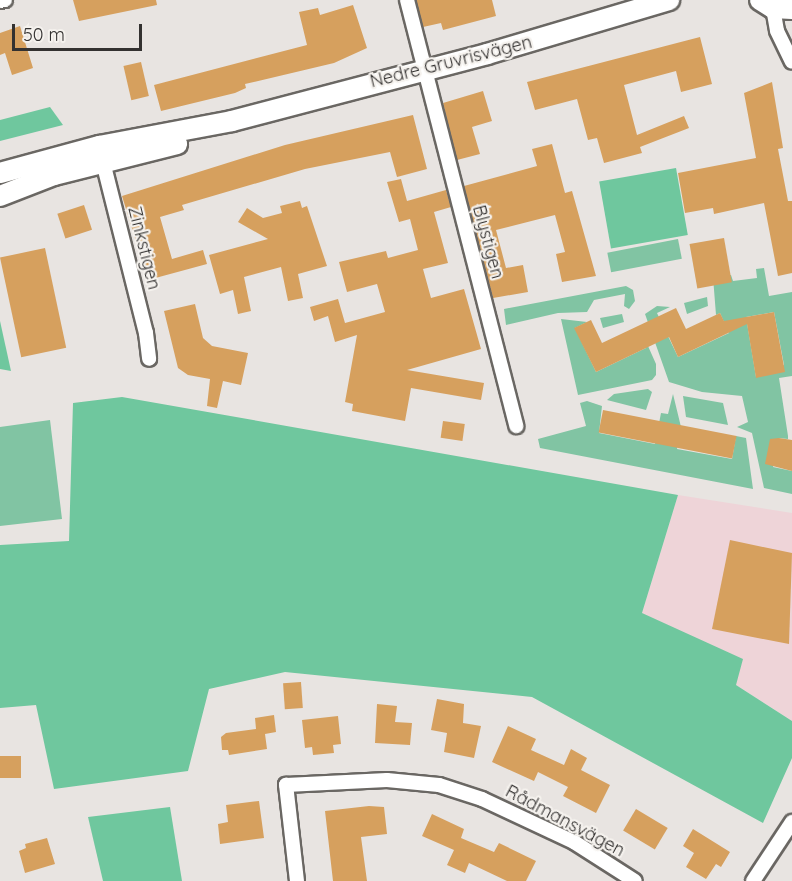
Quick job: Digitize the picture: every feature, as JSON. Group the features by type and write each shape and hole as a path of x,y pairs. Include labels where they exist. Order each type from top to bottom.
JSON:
{"street":[{"path":"0,1 5,0"},
{"name":"Blystigen","path":"406,0 516,426"},
{"name":"Nedre Gruvrisvägen","path":"0,173 101,154 232,121 424,68 499,51 669,0"},
{"path":"775,6 777,31 792,62"},
{"name":"Nedre Gruvrisvägen","path":"0,196 101,154"},
{"name":"Zinkstigen","path":"101,154 146,333 149,359"},
{"name":"Rådmansvägen","path":"297,881 286,786 387,780 439,785 492,802 573,842 635,881"},
{"path":"753,881 792,822"}],"shaded area":[{"path":"678,495 792,513 792,721 736,685 642,613"}],"green space":[{"path":"50,107 63,125 0,141 0,120"},
{"path":"676,168 688,235 611,249 599,182"},
{"path":"678,239 682,259 611,272 607,253"},
{"path":"764,268 769,296 792,292 792,376 779,378 788,439 779,438 773,467 792,471 792,494 764,488 752,433 737,427 748,422 742,396 702,392 669,382 645,314 657,306 670,307 657,313 678,357 729,333 720,313 716,315 713,277 731,275 733,281 757,278 756,269","holes":["774,312 784,365 756,377 746,317"]},
{"path":"626,286 633,290 635,301 629,309 624,306 625,294 594,300 587,312 558,313 506,325 504,309"},
{"path":"707,297 708,306 687,314 684,303"},
{"path":"622,314 624,322 603,328 600,318"},
{"path":"561,319 587,322 575,328 596,372 646,348 636,327 640,328 656,364 656,375 652,380 578,395"},
{"path":"0,321 11,371 0,369"},
{"path":"648,389 652,392 646,410 607,400 614,394"},
{"path":"673,394 681,427 677,449 732,459 736,436 746,438 753,489 540,448 538,439 586,426 580,403 587,401 602,406 599,433 655,444 661,413 668,414"},
{"path":"683,396 723,403 728,425 686,417"},
{"path":"122,397 678,495 642,613 743,659 736,685 792,721 792,758 763,823 532,697 285,672 209,689 188,771 54,789 36,705 0,708 0,545 69,541 73,403"},
{"path":"50,420 62,519 0,526 0,427"},
{"path":"170,807 182,881 103,881 88,817"}],"building":[{"path":"73,0 156,0 157,5 79,21"},
{"path":"416,0 492,0 496,16 443,30 441,23 423,27"},
{"path":"353,5 367,48 334,63 245,84 246,88 235,93 161,111 154,85 307,45 299,12 318,8 320,15"},
{"path":"20,26 33,68 12,75 5,53 0,55 0,33"},
{"path":"700,37 712,84 681,92 676,71 624,85 637,135 684,116 689,128 640,147 642,153 604,163 597,138 588,140 577,99 535,110 527,82"},
{"path":"141,62 149,96 131,100 123,66"},
{"path":"772,82 783,148 778,149 788,201 792,201 792,273 778,276 764,203 714,214 713,208 685,213 678,173 756,158 744,93"},
{"path":"483,91 492,121 472,127 480,154 457,160 443,103"},
{"path":"413,115 427,169 397,177 390,152 305,169 182,205 184,210 160,217 172,259 203,250 207,264 148,280 122,196 285,145"},
{"path":"552,144 565,193 572,191 596,276 562,282 556,254 565,252 555,215 496,230 506,268 523,265 528,292 493,298 464,186 537,166 532,149"},
{"path":"401,179 407,201 446,190 451,207 434,212 448,263 423,269 431,298 464,289 481,349 407,370 484,383 481,400 411,388 405,421 352,411 353,404 345,402 357,335 335,342 328,316 314,321 310,307 338,299 345,323 385,312 377,284 347,292 339,262 386,251 388,258 418,250 410,219 399,222 387,182"},
{"path":"300,201 302,208 307,206 327,266 298,274 303,298 288,301 281,267 244,277 251,311 238,314 233,290 220,294 209,255 268,239 238,222 247,208 263,218 282,213 280,206"},
{"path":"84,205 92,230 65,238 57,214"},
{"path":"724,238 732,282 697,288 690,244"},
{"path":"45,248 66,348 21,357 0,258"},
{"path":"195,304 203,338 212,346 248,353 241,385 223,381 217,408 207,406 210,379 188,375 178,368 164,311"},
{"path":"676,308 686,329 720,313 724,321 774,312 785,372 756,378 747,324 678,357 669,337 596,372 574,328 591,320 602,343"},
{"path":"603,410 737,436 732,459 599,433"},
{"path":"443,421 465,424 462,441 441,438"},
{"path":"770,439 792,440 792,471 765,464"},
{"path":"730,540 792,553 789,644 712,629"},
{"path":"301,682 303,708 285,709 283,683"},
{"path":"437,699 464,704 463,723 481,726 474,758 444,752 447,733 431,730"},
{"path":"377,704 397,706 395,722 412,723 410,745 375,743"},
{"path":"274,715 276,732 265,734 267,749 229,755 228,750 222,750 221,737 226,733 256,729 255,718"},
{"path":"338,716 341,744 333,745 334,753 313,755 312,747 305,748 302,720"},
{"path":"508,726 536,739 531,750 564,765 571,749 587,758 581,770 610,785 596,813 563,796 568,787 538,772 534,781 492,762"},
{"path":"0,756 21,756 21,778 0,778"},
{"path":"259,801 264,838 220,844 218,824 228,822 226,805"},
{"path":"369,806 384,807 387,834 361,837 367,881 333,881 325,811"},
{"path":"636,809 668,828 655,849 623,830"},
{"path":"432,814 464,829 461,838 494,852 499,843 536,861 526,881 507,881 469,863 465,873 447,865 454,850 422,836"},
{"path":"693,829 730,852 721,867 716,864 706,879 686,867 694,853 683,846"},
{"path":"47,838 55,864 25,873 19,851 26,848 25,844"}]}
